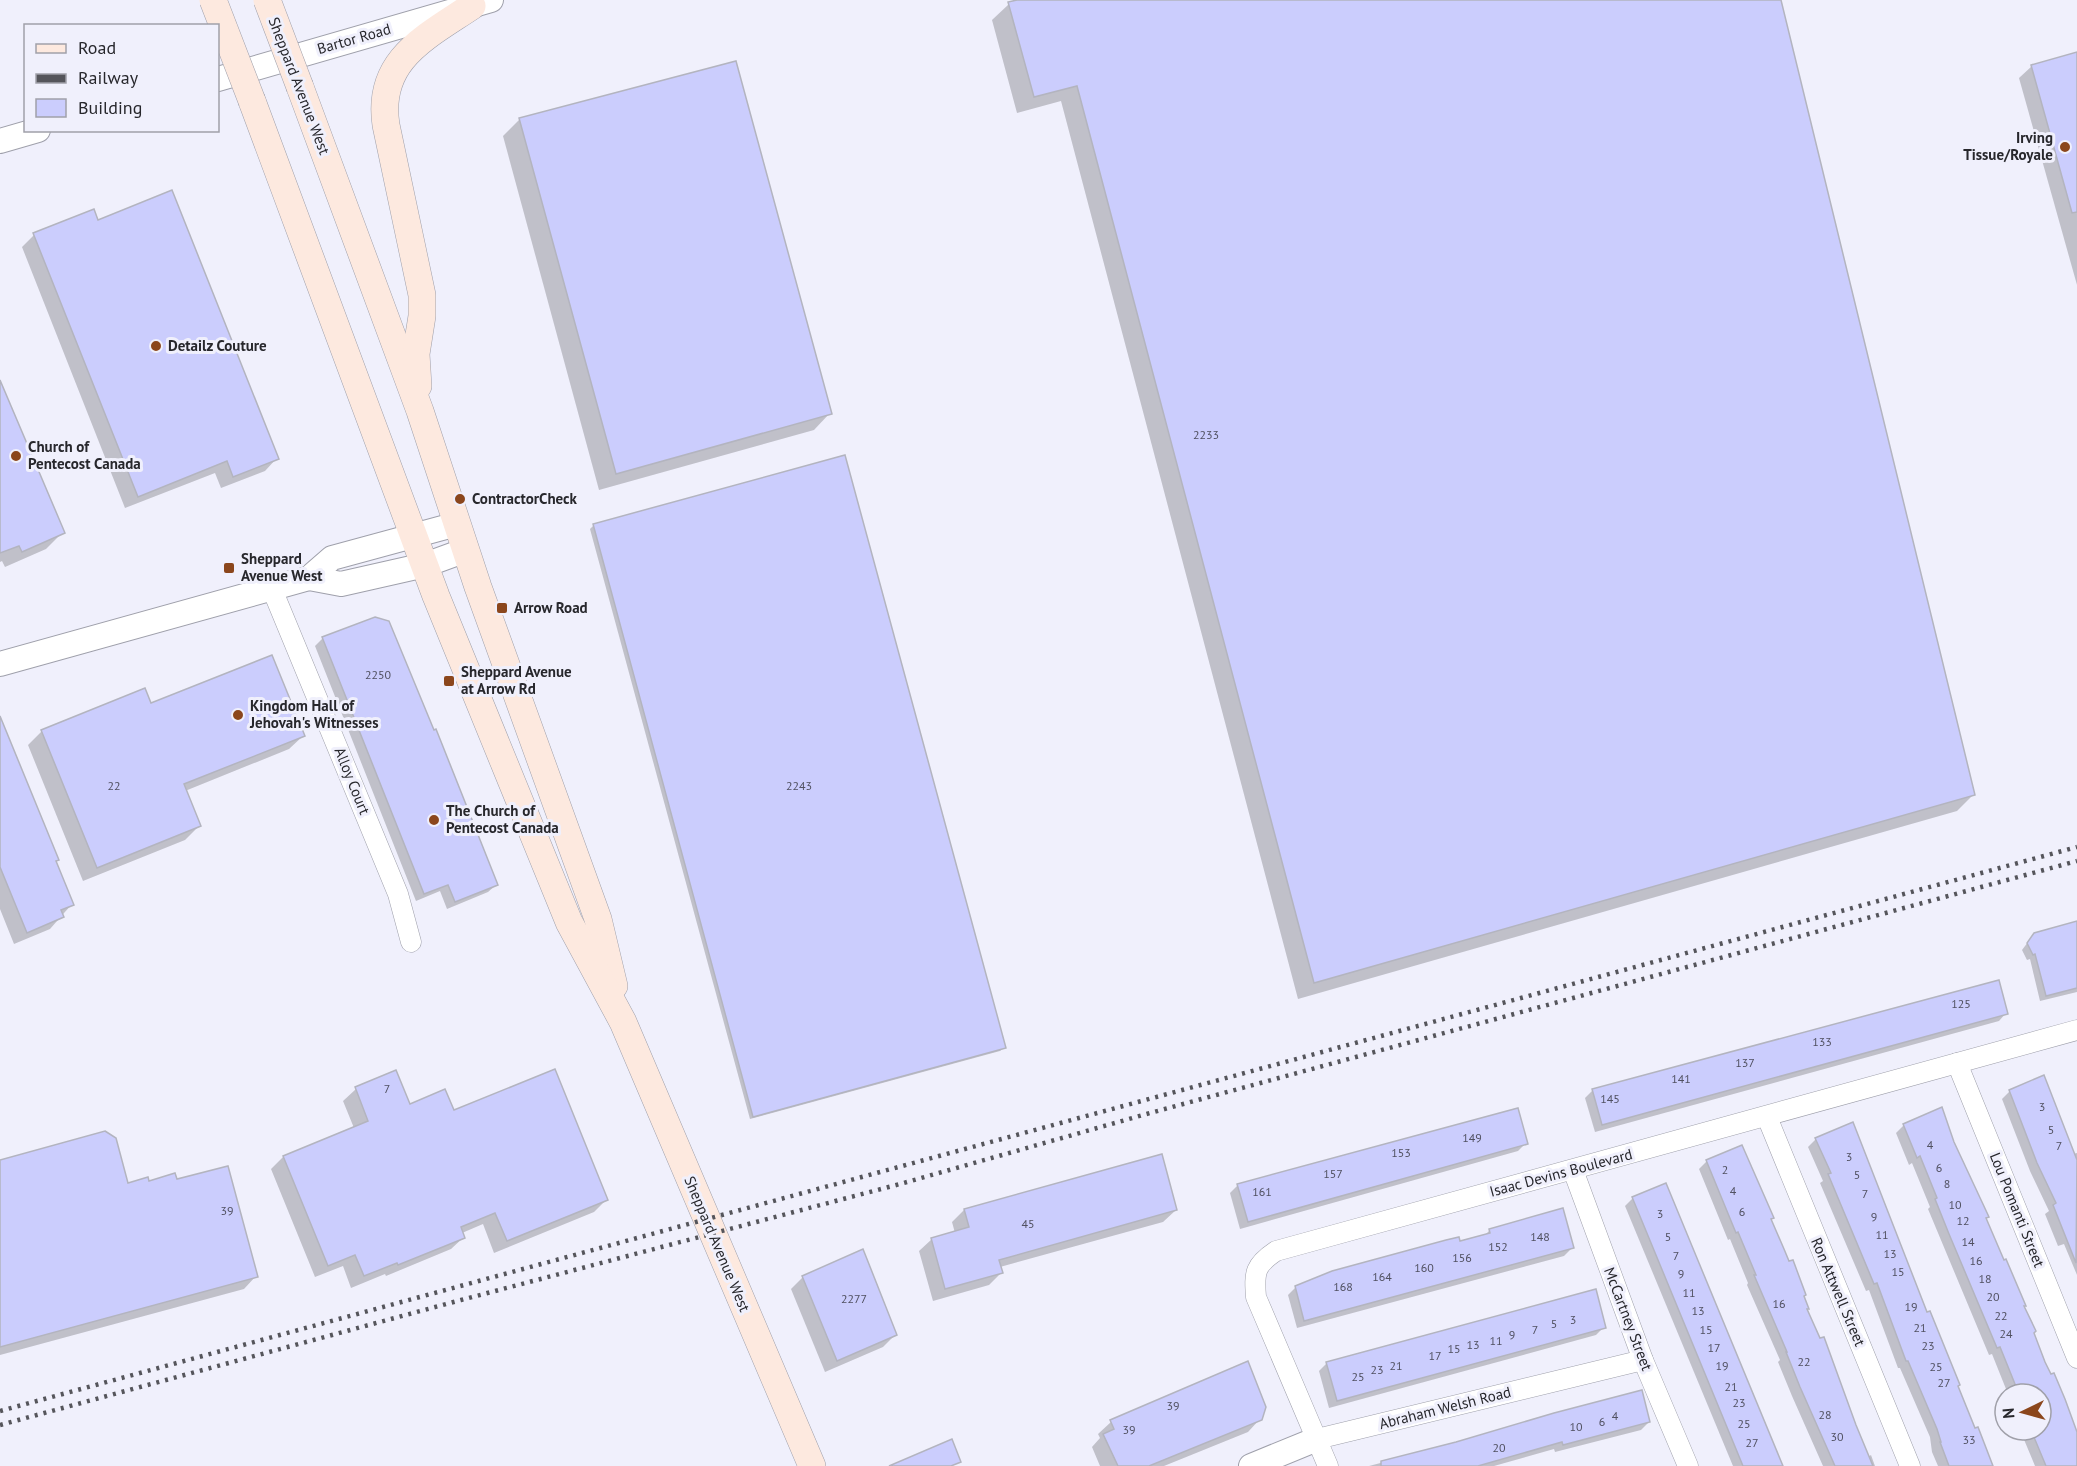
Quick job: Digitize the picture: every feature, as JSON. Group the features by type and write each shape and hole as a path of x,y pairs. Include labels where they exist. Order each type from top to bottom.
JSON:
{"main road":[{"name":"Sheppard Avenue West","path":"213,0 449,628 569,922 623,1022 812,1466"},
{"name":"Sheppard Avenue West","path":"267,0 420,411 466,550 598,919 623,1022"},
{"path":"420,411 416,354 422,316 422,295 386,125 384,104 388,83 398,65 419,42 482,3"}],"street":[{"name":"Bartor Road","path":"219,79 482,3"},
{"path":"0,141 31,132"},
{"path":"0,664 272,590 309,578 332,558 457,524"},
{"path":"309,578 341,584 425,565 466,550"},
{"name":"Alloy Court","path":"272,590 398,894 411,942"},
{"name":"Isaac Devins Boulevard","path":"1328,1466 1256,1297 1256,1271 1262,1260 1276,1251 2077,1030"},
{"name":"Lou Pomanti Street","path":"1958,1063 2077,1358"},
{"name":"Ron Attwell Street","path":"1767,1117 1910,1466"},
{"name":"McCartney Street","path":"1573,1170 1643,1360 1688,1466"},
{"name":"Abraham Welsh Road","path":"1251,1466 1317,1439 1643,1360"}],"building":[{"path":"1017,0 1781,0 1975,795 1314,983 1077,86 1034,97 1008,2"},
{"name":"Irving Tissue/Royale","path":"2077,52 2077,212 2072,213 2031,65"},
{"path":"736,61 832,414 616,474 519,118"},
{"name":"Detailz Couture","path":"172,190 279,459 233,477 227,461 138,497 33,233 94,209 98,220"},
{"name":"Church of Pentecost Canada","path":"0,380 65,533 22,552 19,546 0,553"},
{"path":"845,455 1006,1048 753,1117 593,524"},
{"path":"375,617 389,621 434,730 436,729 498,885 455,902 448,885 424,894 322,637"},
{"path":"272,655 305,736 184,784 201,826 97,868 41,730 145,688 151,703"},
{"path":"0,716 59,860 56,861 74,905 61,910 64,917 27,933 0,867"},
{"path":"2077,921 2077,988 2046,996 2035,954 2033,955 2027,943 2034,933"},
{"path":"1999,980 2008,1014 1602,1125 1592,1089"},
{"path":"555,1069 608,1200 507,1241 495,1213 461,1227 465,1238 364,1276 355,1255 328,1266 283,1156 368,1121 355,1087 396,1070 410,1104 445,1089 454,1110"},
{"path":"2044,1075 2077,1160 2076,1263 2053,1205 2056,1203 2037,1163 2009,1090"},
{"path":"1942,1107 1954,1142 1989,1217 1986,1218 2026,1306 2024,1306 2036,1331 2034,1333 2045,1362 2051,1374 2054,1373 2065,1399 2077,1432 2077,1466 2046,1466 2036,1442 2053,1442 2053,1382 2014,1382 2000,1347 1997,1348 1949,1234 1920,1156 1917,1158 1903,1124"},
{"path":"1518,1108 1528,1144 1248,1222 1237,1184"},
{"path":"1853,1122 1927,1312 1930,1311 1975,1428 1978,1427 1993,1466 1949,1466 1937,1429 1908,1361 1906,1361 1877,1283 1874,1284 1828,1174 1831,1173 1815,1138"},
{"path":"105,1131 116,1138 128,1183 148,1177 149,1181 175,1173 177,1179 228,1166 258,1277 0,1347 0,1160"},
{"path":"1742,1145 1774,1218 1771,1219 1789,1261 1793,1260 1806,1295 1804,1296 1809,1309 1807,1309 1820,1338 1824,1337 1873,1466 1835,1466 1706,1160"},
{"path":"1162,1154 1177,1210 999,1260 1003,1273 945,1289 931,1238 969,1227 964,1209"},
{"path":"1666,1183 1783,1466 1743,1466 1632,1197"},
{"path":"1563,1208 1574,1248 1304,1321 1295,1286 1332,1271 1446,1240 1459,1237 1460,1241 1490,1233 1489,1229"},
{"path":"863,1249 897,1335 837,1361 802,1276"},
{"path":"1596,1289 1606,1328 1337,1401 1326,1362"},
{"path":"1248,1361 1266,1407 1262,1420 1149,1466 1118,1466 1103,1434 1114,1429 1110,1420"},
{"path":"1642,1390 1650,1422 1563,1445 1562,1442 1478,1466 1381,1466 1381,1461"},
{"path":"952,1439 961,1462 951,1466 889,1466"}],"railway":[{"path":"0,1411 2077,847"},
{"path":"0,1425 900,1184 1150,1113 2077,861"}],"place":[{"name":"Irving Tissue/Royale","path":"2065,147"},
{"name":"Detailz Couture","path":"156,346"},
{"name":"Church of Pentecost Canada","path":"16,456"},
{"name":"ContractorCheck","path":"460,499"},
{"name":"Sheppard Avenue West","path":"229,568"},
{"name":"Arrow Road","path":"502,608"},
{"name":"Sheppard Avenue at Arrow Rd","path":"449,681"},
{"name":"Kingdom Hall of Jehovah's Witnesses","path":"238,715"},
{"name":"The Church of Pentecost Canada","path":"434,820"}]}
